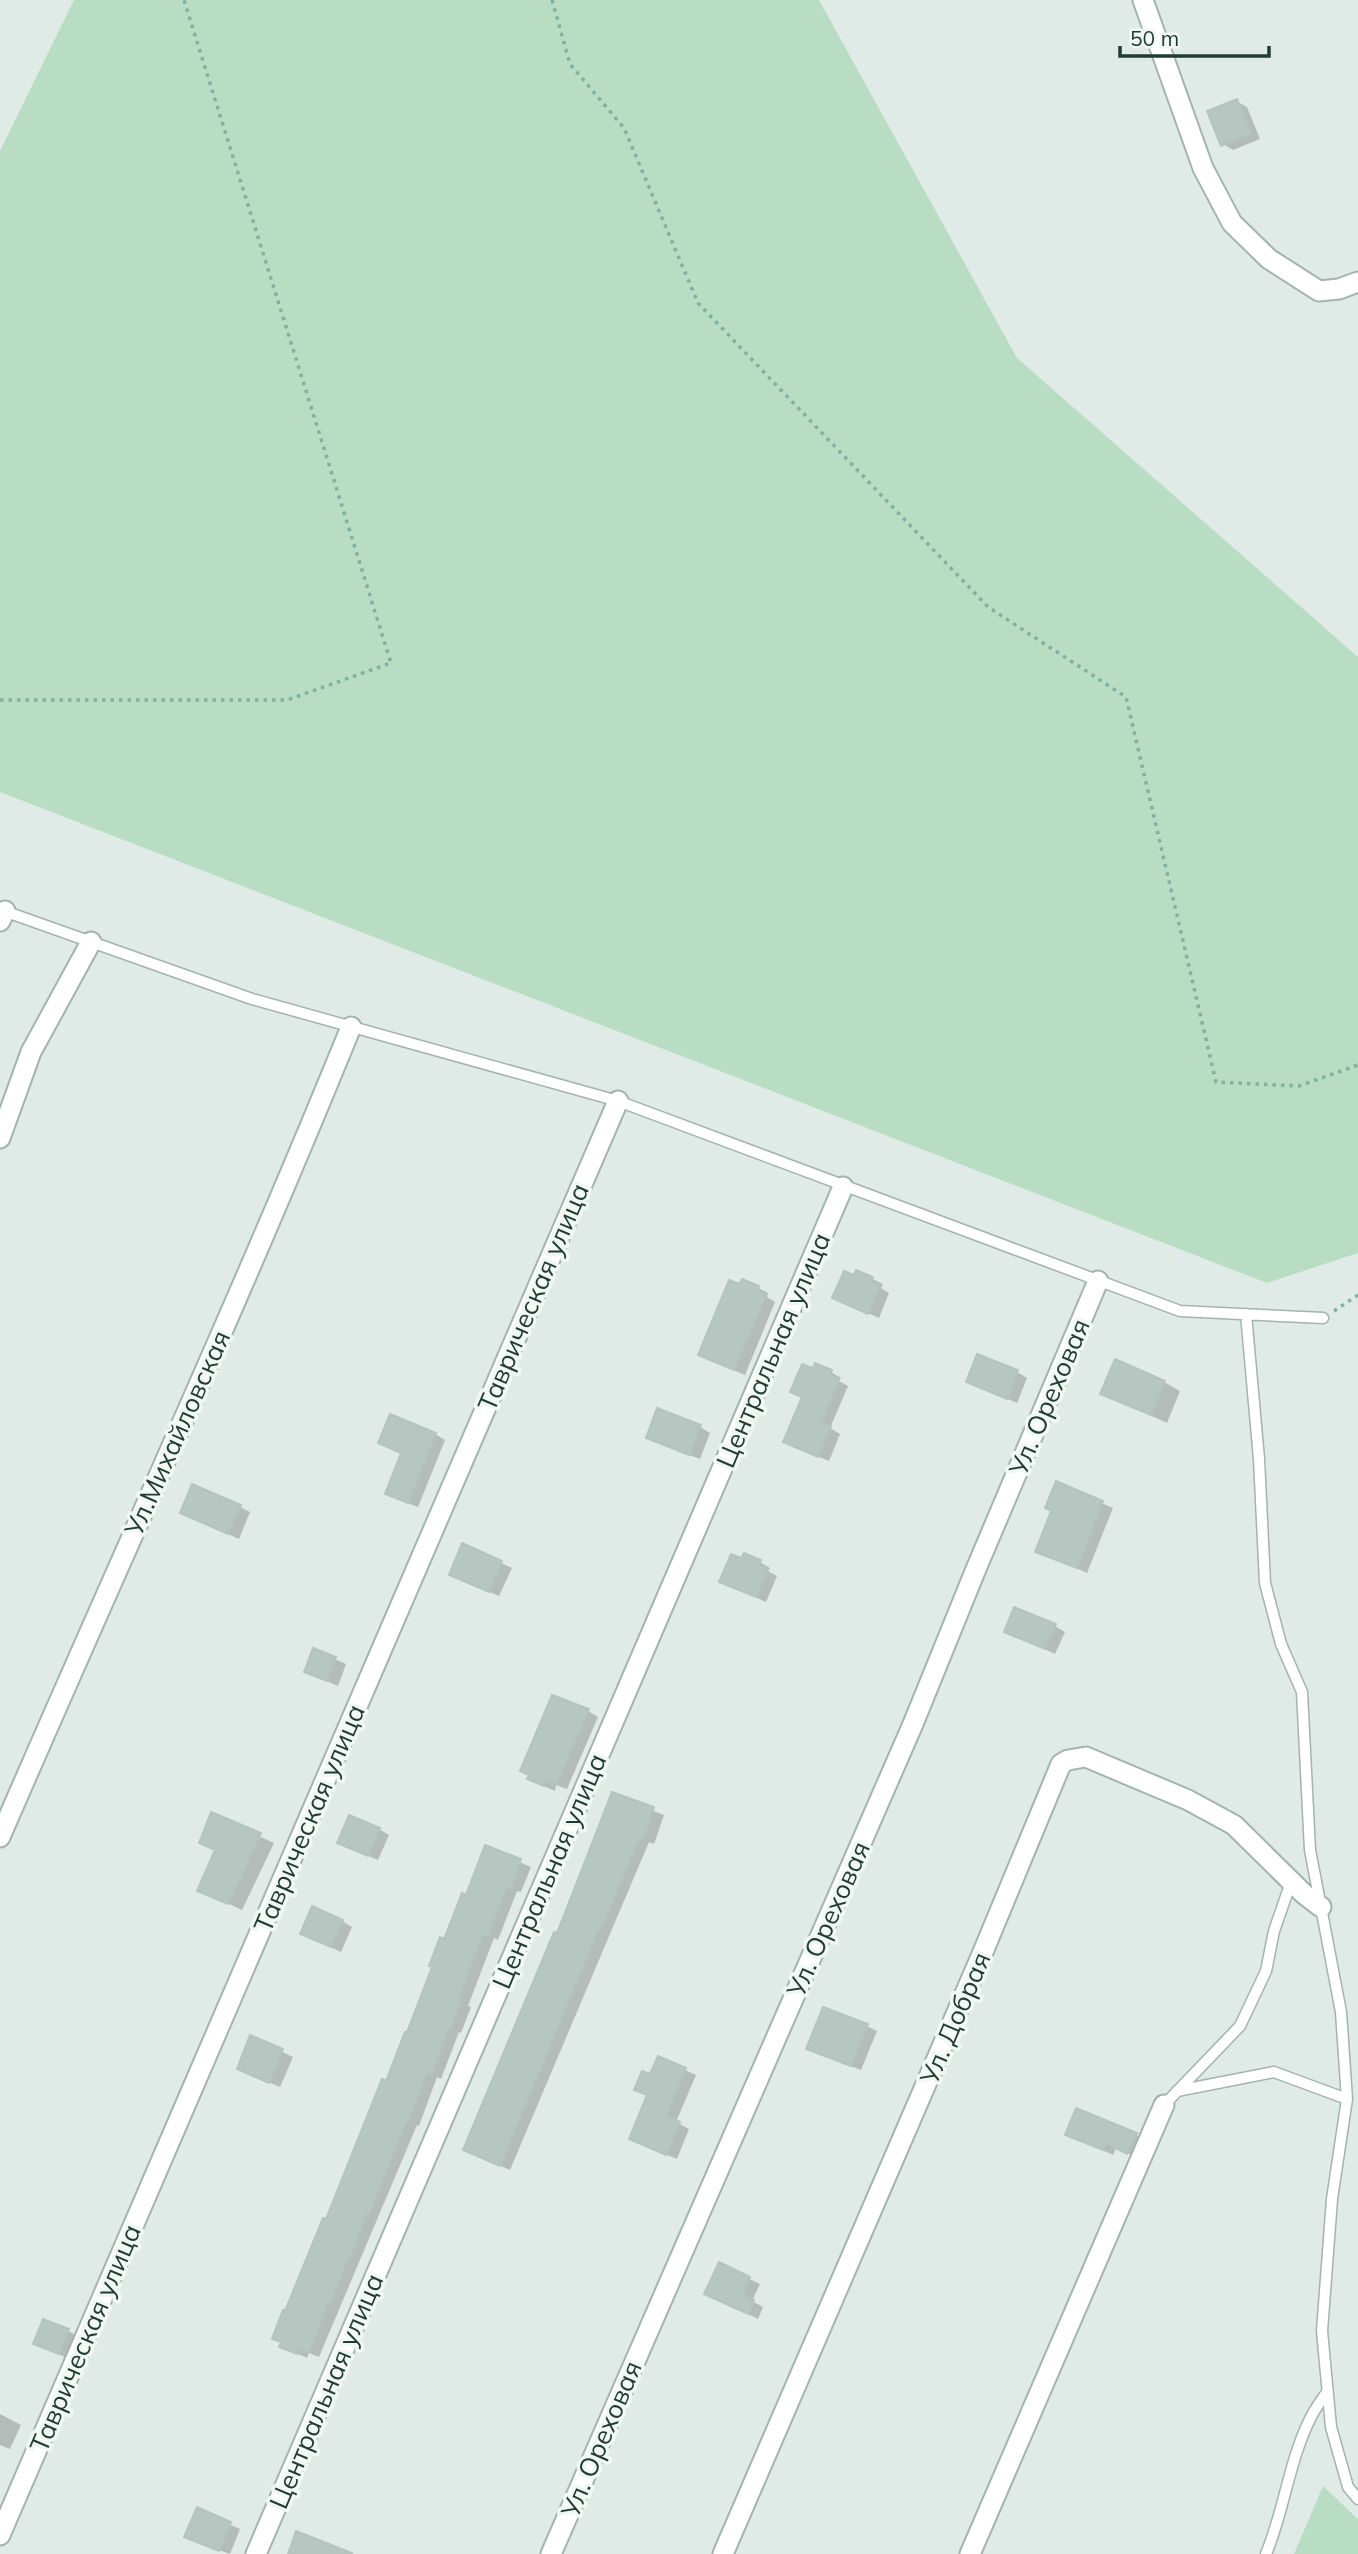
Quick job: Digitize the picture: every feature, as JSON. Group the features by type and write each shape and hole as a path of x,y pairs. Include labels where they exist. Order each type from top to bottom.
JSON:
{"street":[{"path":"1143,0 1203,168 1232,223 1269,259 1319,290 1339,289 1358,282"},
{"path":"0,1138 31,1052 91,942"},
{"name":"Ул.Михайловская","path":"0,1837 123,1552 285,1189 351,1027"},
{"name":"Таврическая улица","path":"0,2535 618,1101"},
{"name":"Центральная улица","path":"256,2554 843,1187"},
{"name":"Ул. Ореховая","path":"551,2554 913,1724 1098,1281"},
{"name":"Ул. Добрая","path":"723,2554 983,1952 1061,1764 1086,1757 1188,1801 1234,1825 1321,1908"},
{"path":"970,2554 1170,2098"}],"lane":[{"path":"2,914 91,942 251,999 618,1101 1180,1311 1323,1318"},
{"path":"1246,1314 1259,1459 1265,1583 1280,1644 1303,1692 1310,1850 1341,2012 1347,2099 1332,2199 1322,2331 1331,2427 1348,2487 1358,2499"},
{"path":"1170,2098 1240,2026 1266,1971 1274,1931 1291,1882"},
{"path":"1170,2098 1274,2072 1347,2099"},
{"path":"1266,2554 1309,2420 1328,2392"}],"path":[{"path":"0,700 287,700 391,663 184,0"},
{"path":"552,0 570,64 624,128 698,303 988,607 1126,697 1216,1082 1299,1086 1358,1065"},
{"path":"1323,1318 1358,1296"}],"green space":[{"path":"74,0 819,0 1017,358 1358,657 1358,1253 1267,1283 0,792 0,151"},
{"path":"1323,2486 1358,2519 1358,2554 1294,2554"}],"building":[{"path":"1237,99 1251,133 1221,146 1207,111"},
{"path":"856,1270 873,1277 871,1282 880,1285 868,1314 832,1298 844,1271 854,1275"},
{"path":"742,1279 759,1286 757,1291 766,1295 734,1370 698,1355 729,1280 740,1284"},
{"path":"977,1354 1018,1370 1007,1399 966,1382"},
{"path":"1115,1359 1165,1381 1151,1415 1100,1394"},
{"path":"815,1363 832,1370 830,1375 839,1379 821,1422 831,1426 818,1457 783,1442 802,1397 790,1392 802,1364 813,1368"},
{"path":"657,1408 701,1425 689,1455 646,1438"},
{"path":"390,1414 436,1433 408,1503 385,1494 401,1453 378,1443"},
{"path":"1056,1481 1103,1501 1077,1568 1035,1552 1051,1511 1045,1508"},
{"path":"192,1484 241,1505 228,1534 180,1513"},
{"path":"462,1543 502,1561 489,1592 449,1575"},
{"path":"744,1553 761,1560 759,1565 768,1569 756,1597 719,1582 731,1554 741,1558"},
{"path":"1014,1607 1056,1624 1045,1649 1004,1632"},
{"path":"313,1648 336,1657 327,1681 304,1672"},
{"path":"552,1695 589,1709 556,1785 546,1781 544,1786 527,1779 529,1775 520,1771"},
{"path":"612,1792 654,1807 643,1839 639,1838 600,1931 598,1930 500,2166 463,2150 554,1932 557,1933"},
{"path":"211,1812 261,1833 228,1904 197,1891 215,1850 199,1843"},
{"path":"349,1815 380,1828 368,1856 337,1843"},
{"path":"485,1845 521,1859 511,1888 507,1886 488,1935 483,1934 458,1999 461,2000 431,2074 427,2073 309,2352 299,2348 297,2354 279,2347 281,2342 272,2339 283,2310 285,2311 323,2218 326,2219 382,2079 386,2081 407,2032 432,1967 429,1966 440,1937 444,1939 462,1893 466,1895"},
{"path":"312,1906 343,1920 331,1947 300,1934"},
{"path":"823,2007 868,2024 851,2066 806,2049"},
{"path":"250,2035 283,2049 269,2083 237,2069"},
{"path":"658,2056 686,2068 666,2116 680,2122 666,2155 629,2139 647,2095 634,2090 642,2071 650,2074"},
{"path":"1076,2108 1137,2133 1127,2154 1106,2143 1103,2150 1065,2135"},
{"path":"719,2262 750,2277 742,2295 754,2300 748,2314 704,2294"},
{"path":"43,2319 69,2329 59,2354 33,2344"},
{"path":"197,2507 231,2522 219,2551 184,2537"},
{"path":"296,2531 352,2553 288,2554"}]}
